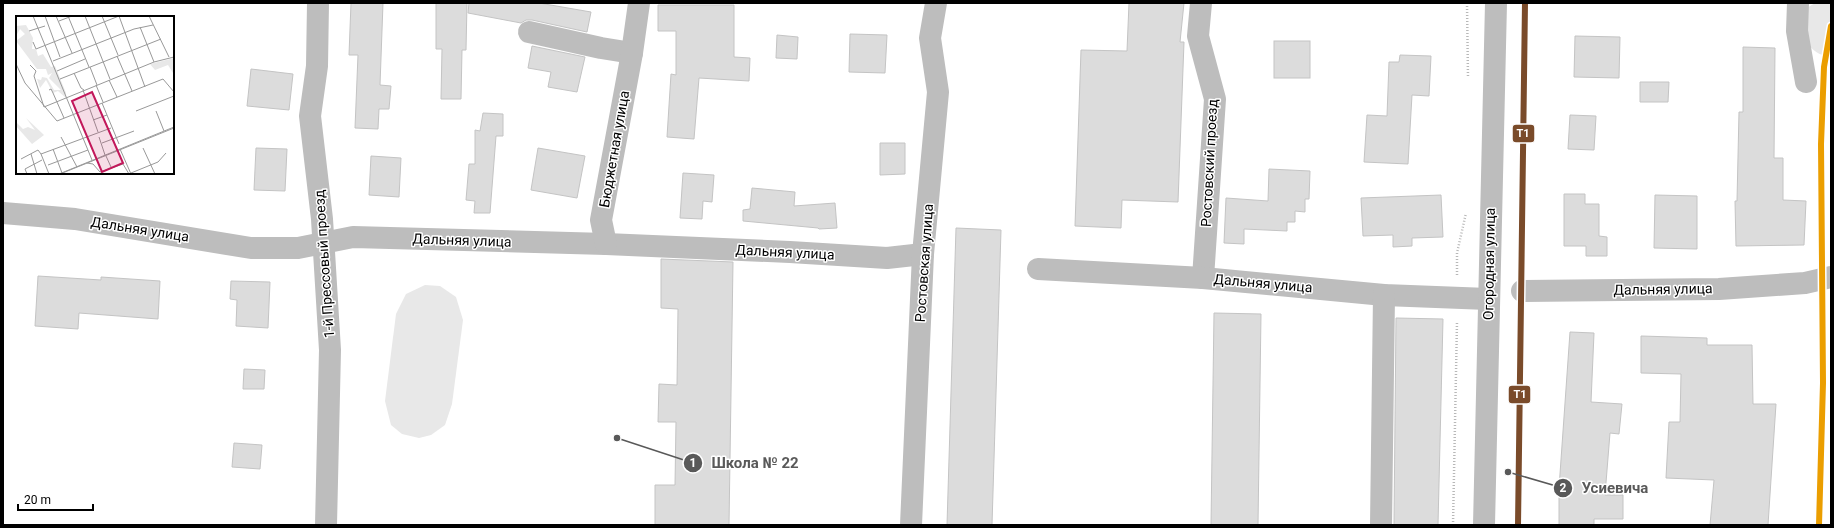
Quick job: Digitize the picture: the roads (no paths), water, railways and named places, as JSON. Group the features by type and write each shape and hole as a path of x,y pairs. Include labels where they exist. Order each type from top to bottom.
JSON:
{"street":[{"name":"1-й Прессовый проезд","path":"318,3 317,66 310,116 324,243 330,350 326,525"},
{"name":"Бюджетная улица","path":"606,244 602,220 632,53 639,3"},
{"name":"Ростовская улица","path":"911,525 924,254 938,92 930,38 936,3"},
{"name":"Ростовский проезд","path":"1200,3 1198,36 1215,99 1203,278"},
{"name":"Огородная улица","path":"1484,525 1496,3"},
{"path":"1798,3 1797,30 1806,82"},
{"path":"529,32 600,48 632,53"},
{"name":"Дальняя улица","path":"3,213 75,219 251,248 298,248 353,237 606,244 887,258 924,254"},
{"name":"Дальняя улица","path":"1038,269 1203,278 1384,295 1488,299"},
{"name":"Дальняя улица","path":"1522,291 1719,289 1805,283 1831,277"},
{"path":"1381,525 1384,295"}],"place":[{"name":"Школа № 22","path":"617,438"},
{"name":"Усиевича","path":"1508,472"}]}
